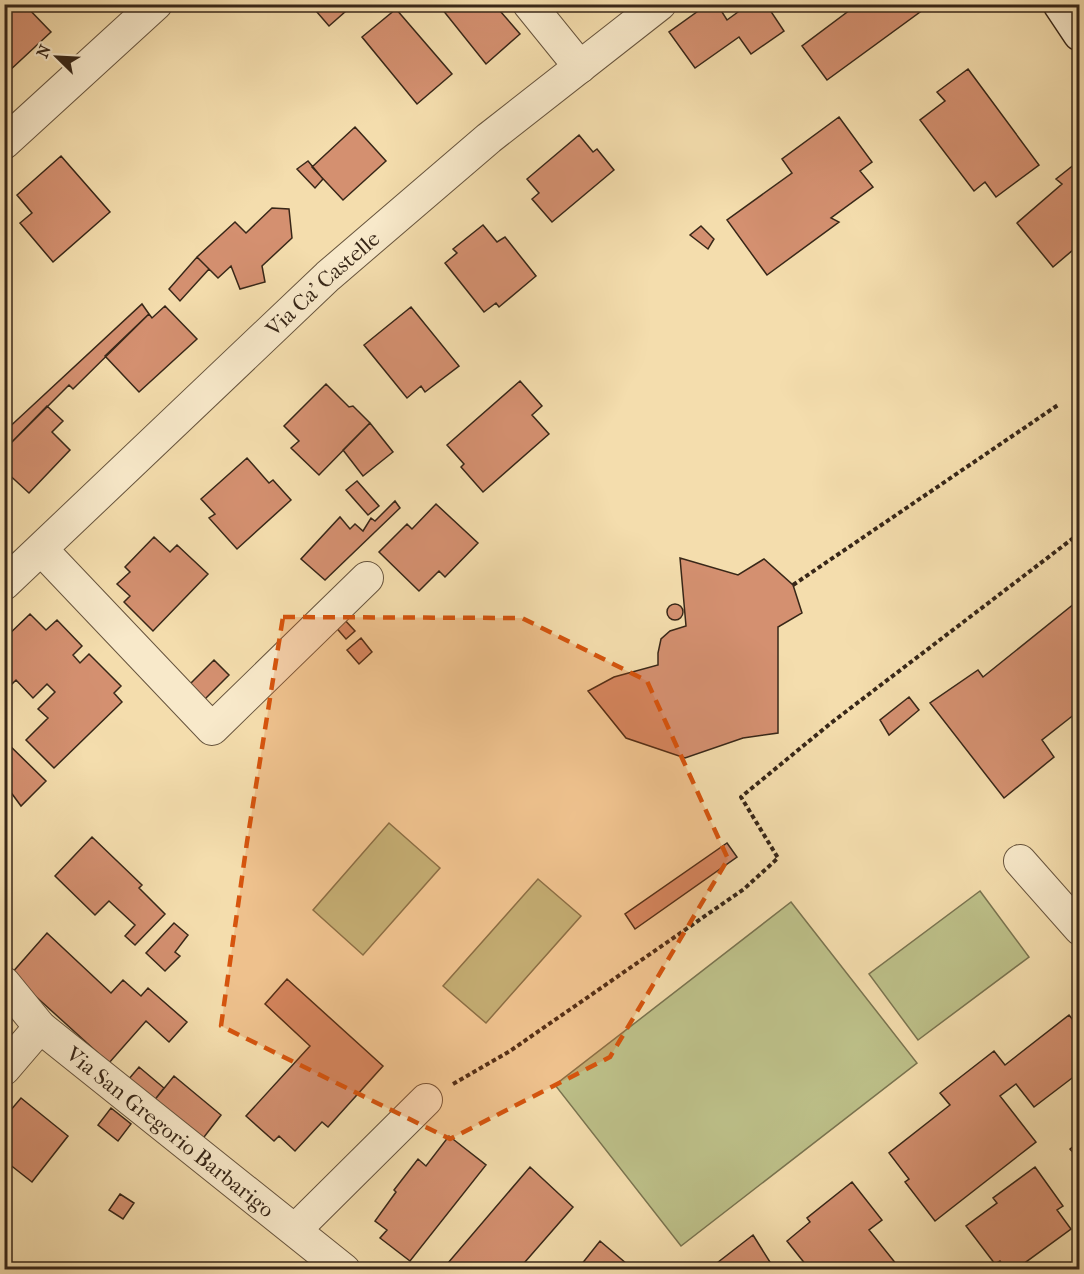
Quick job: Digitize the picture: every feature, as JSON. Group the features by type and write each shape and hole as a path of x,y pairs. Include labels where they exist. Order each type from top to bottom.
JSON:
{"street":[{"path":"4,142 156,4"},
{"path":"529,4 580,67"},
{"name":"Via Ca' Castelle","path":"4,584 328,276 489,138 660,4"},
{"path":"1060,4 1080,34"},
{"path":"42,550 212,729 367,578"},
{"path":"1020,861 1080,929"},
{"name":"Via San Gregorio Barbarigo","path":"4,984 40,1027 344,1269"},
{"path":"4,1069 40,1027"},
{"path":"295,1230 426,1100"}],"path":[{"path":"793,585 1058,405"},
{"path":"426,1100 510,1051 744,889 778,858 741,797 831,723 1080,533"}],"highlighted area":[{"path":"283,617 522,618 647,681 728,859 610,1057 450,1139 221,1026 247,842"}],"green space":[{"path":"389,823 440,868 363,955 313,910"},
{"path":"538,879 581,916 486,1023 443,986"},
{"path":"980,891 1029,957 918,1040 869,974"},
{"path":"791,902 917,1063 681,1246 555,1085"}],"building":[{"path":"4,4 24,4 51,32 8,72 4,68"},
{"path":"310,4 354,4 329,26"},
{"path":"438,4 494,4 520,34 486,64"},
{"path":"708,4 717,4 727,20 749,4 766,4 784,31 751,54 739,37 695,68 669,32"},
{"path":"858,4 931,4 827,80 802,46"},
{"path":"396,9 452,74 417,104 362,37"},
{"path":"968,69 1039,165 996,197 985,182 974,191 920,120 945,101 937,92"},
{"path":"839,117 872,162 860,171 873,187 831,218 839,222 767,275 727,220 792,173 782,159"},
{"path":"355,127 386,161 343,200 312,167"},
{"path":"579,135 593,152 597,149 614,170 552,222 532,199 539,193 527,179"},
{"path":"61,156 110,212 53,262 20,223 32,213 17,195"},
{"path":"1080,160 1080,244 1053,267 1017,223 1062,184 1056,179"},
{"path":"308,161 323,179 315,188 297,169"},
{"path":"272,208 289,209 292,238 262,266 265,282 240,289 231,266 218,278 197,257 235,222 246,233"},
{"path":"483,225 497,242 505,237 536,276 499,307 496,303 484,312 445,263 457,253 453,249"},
{"path":"701,226 714,239 708,249 690,235"},
{"path":"197,257 209,269 180,301 169,289"},
{"path":"142,304 149,314 73,389 69,385 4,450 4,432"},
{"path":"165,306 197,339 139,392 105,356 149,314 152,318"},
{"path":"411,307 459,366 425,392 421,386 407,398 364,345"},
{"path":"520,381 542,406 532,415 549,434 483,492 461,467 464,464 447,445"},
{"path":"326,384 349,407 353,406 370,423 319,475 291,448 299,441 284,426"},
{"path":"47,406 63,421 52,432 70,450 29,493 4,470 4,450"},
{"path":"370,423 393,452 363,476 343,450"},
{"path":"247,458 269,483 273,480 291,500 237,549 209,518 215,514 201,499"},
{"path":"357,481 379,506 368,515 346,490"},
{"path":"395,501 400,508 325,580 301,559 340,517 350,529 355,524 363,531 371,518 375,521"},
{"path":"436,504 478,543 445,577 439,571 419,591 379,552 407,524 412,529"},
{"path":"154,537 170,552 177,545 208,574 153,631 124,602 130,596 117,584 130,572 125,567"},
{"path":"680,558 738,575 764,559 793,585 802,613 778,627 778,733 743,738 685,758 626,738 588,691 614,677 658,665 661,639 670,631 686,626"},
{"path":"1080,599 1080,710 1042,740 1054,757 1004,798 930,703 978,670 983,677"},
{"path":"675,604 681,606 683,612 681,618 675,620 669,618 667,612 669,606"},
{"path":"30,614 46,630 57,620 82,646 73,655 80,663 89,654 121,686 114,693 122,702 54,768 26,740 48,718 38,709 55,692 47,684 33,698 16,680 9,687 7,685 4,687 4,639"},
{"path":"342,617 355,631 346,639 333,624"},
{"path":"361,638 372,652 359,664 347,650"},
{"path":"214,660 229,675 201,703 186,688"},
{"path":"909,697 919,710 889,735 880,720"},
{"path":"4,740 46,781 21,806 4,783"},
{"path":"92,837 142,885 139,888 165,914 135,945 125,936 135,925 109,901 95,915 55,876"},
{"path":"727,843 737,857 635,929 625,914"},
{"path":"174,923 188,935 175,952 180,956 165,971 146,953"},
{"path":"47,933 111,993 123,980 141,996 148,988 187,1022 169,1042 146,1021 109,1063 11,974"},
{"path":"287,979 383,1066 328,1127 322,1122 295,1151 279,1136 274,1141 246,1116 310,1046 265,1004"},
{"path":"1069,1015 1080,1029 1080,1072 1034,1107 1016,1084 1000,1096 1036,1142 935,1221 905,1182 909,1179 889,1153 950,1105 940,1093 994,1051 1005,1065"},
{"path":"139,1067 164,1088 153,1102 128,1080"},
{"path":"174,1076 221,1115 201,1141 153,1102"},
{"path":"21,1098 68,1136 32,1182 4,1160 4,1118"},
{"path":"111,1108 131,1124 118,1141 98,1125"},
{"path":"449,1136 486,1165 410,1261 380,1238 387,1230 375,1221 396,1192 394,1190 418,1159 426,1166"},
{"path":"1080,1141 1080,1160 1070,1149"},
{"path":"530,1167 573,1207 518,1270 442,1270"},
{"path":"1035,1167 1063,1206 1057,1210 1071,1229 1015,1270 1006,1270 1000,1261 995,1264 966,1226 997,1203 993,1198"},
{"path":"852,1182 882,1220 869,1230 901,1270 810,1270 787,1241 810,1222 807,1218"},
{"path":"120,1194 134,1203 123,1219 109,1210"},
{"path":"753,1235 775,1270 708,1270"},
{"path":"600,1241 634,1270 577,1270"}]}
